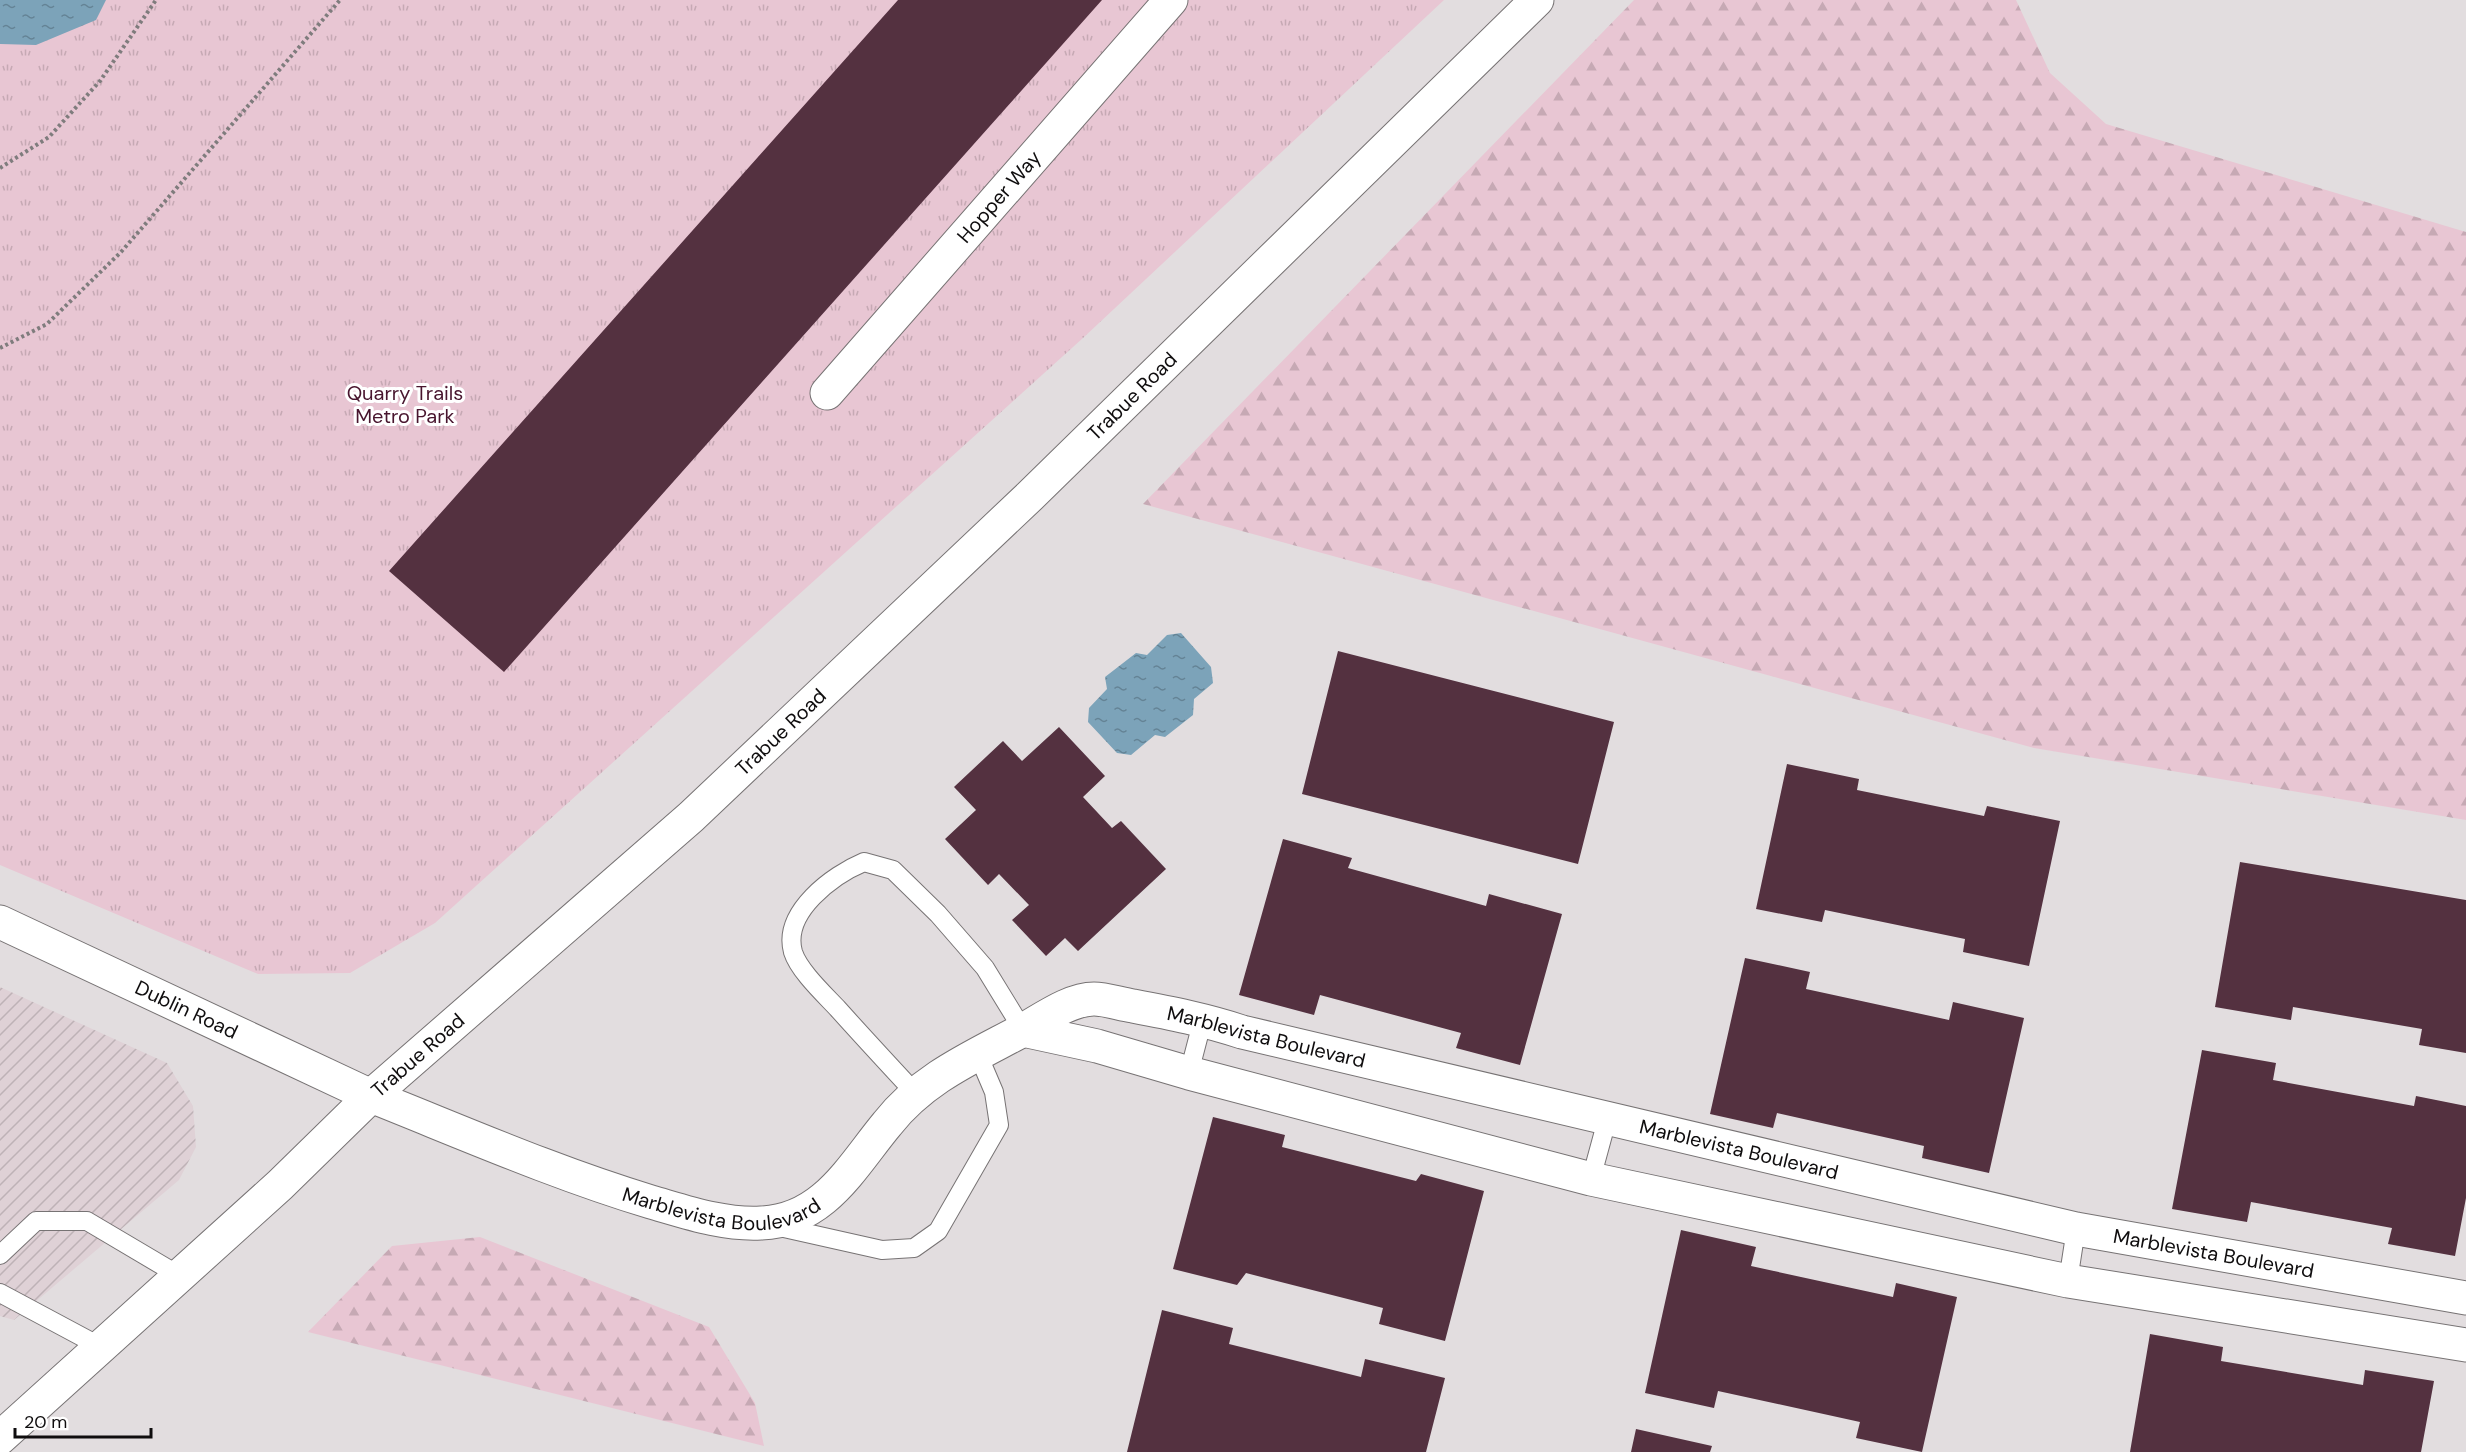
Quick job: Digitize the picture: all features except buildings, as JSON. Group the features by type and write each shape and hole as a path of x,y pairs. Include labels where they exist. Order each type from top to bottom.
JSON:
{"street":[{"name":"Hopper Way","path":"827,393 1171,0"},
{"name":"Trabue Road","path":"0,1438 280,1185 371,1096 691,817 1030,496 1537,0"},
{"name":"Dublin Road","path":"0,922 371,1096"},
{"name":"Marblevista Boulevard","path":"371,1096 596,1185 703,1217 762,1223 794,1216 821,1202 843,1181 888,1121 934,1079 1055,1010 1093,999 1203,1019 1254,1035 1607,1120 2076,1229 2466,1298"},
{"path":"1023,1030 1097,1046 1189,1073 1591,1179 2068,1281 2466,1345"}],"lane":[{"path":"916,1094 812,981 794,952 792,930 807,905 812,897 844,871 864,861 893,870 938,914 985,968 1023,1030"},
{"path":"1189,1073 1203,1019"},
{"path":"762,1223 882,1251 914,1248 938,1231 999,1125 994,1092 977,1053"},
{"path":"1591,1179 1607,1120"},
{"path":"0,1255 36,1221 87,1221 180,1276"},
{"path":"2068,1281 2076,1229"},
{"path":"0,1293 101,1347"}],"path":[{"path":"0,168 49,137 100,81 156,0"},
{"path":"0,348 47,324 121,252 340,0"}],"shaded area":[{"path":"0,987 167,1063 193,1106 196,1147 179,1180 14,1320 0,1316"}],"green space":[{"name":"Quarry Trails Metro Park","path":"0,0 1444,0 1083,338 435,923 350,973 258,974 0,865"},
{"path":"1634,0 2016,0 2050,73 2106,124 2466,232 2466,820 2034,748 1143,504"},
{"path":"480,1237 709,1327 755,1403 764,1446 308,1332 392,1246"}],"water":[{"path":"0,0 106,0 96,20 36,45 0,44"},
{"path":"1181,633 1211,667 1213,683 1194,699 1193,715 1165,737 1155,735 1131,755 1117,753 1088,722 1089,708 1107,689 1105,677 1136,653 1147,655 1167,635"}]}
